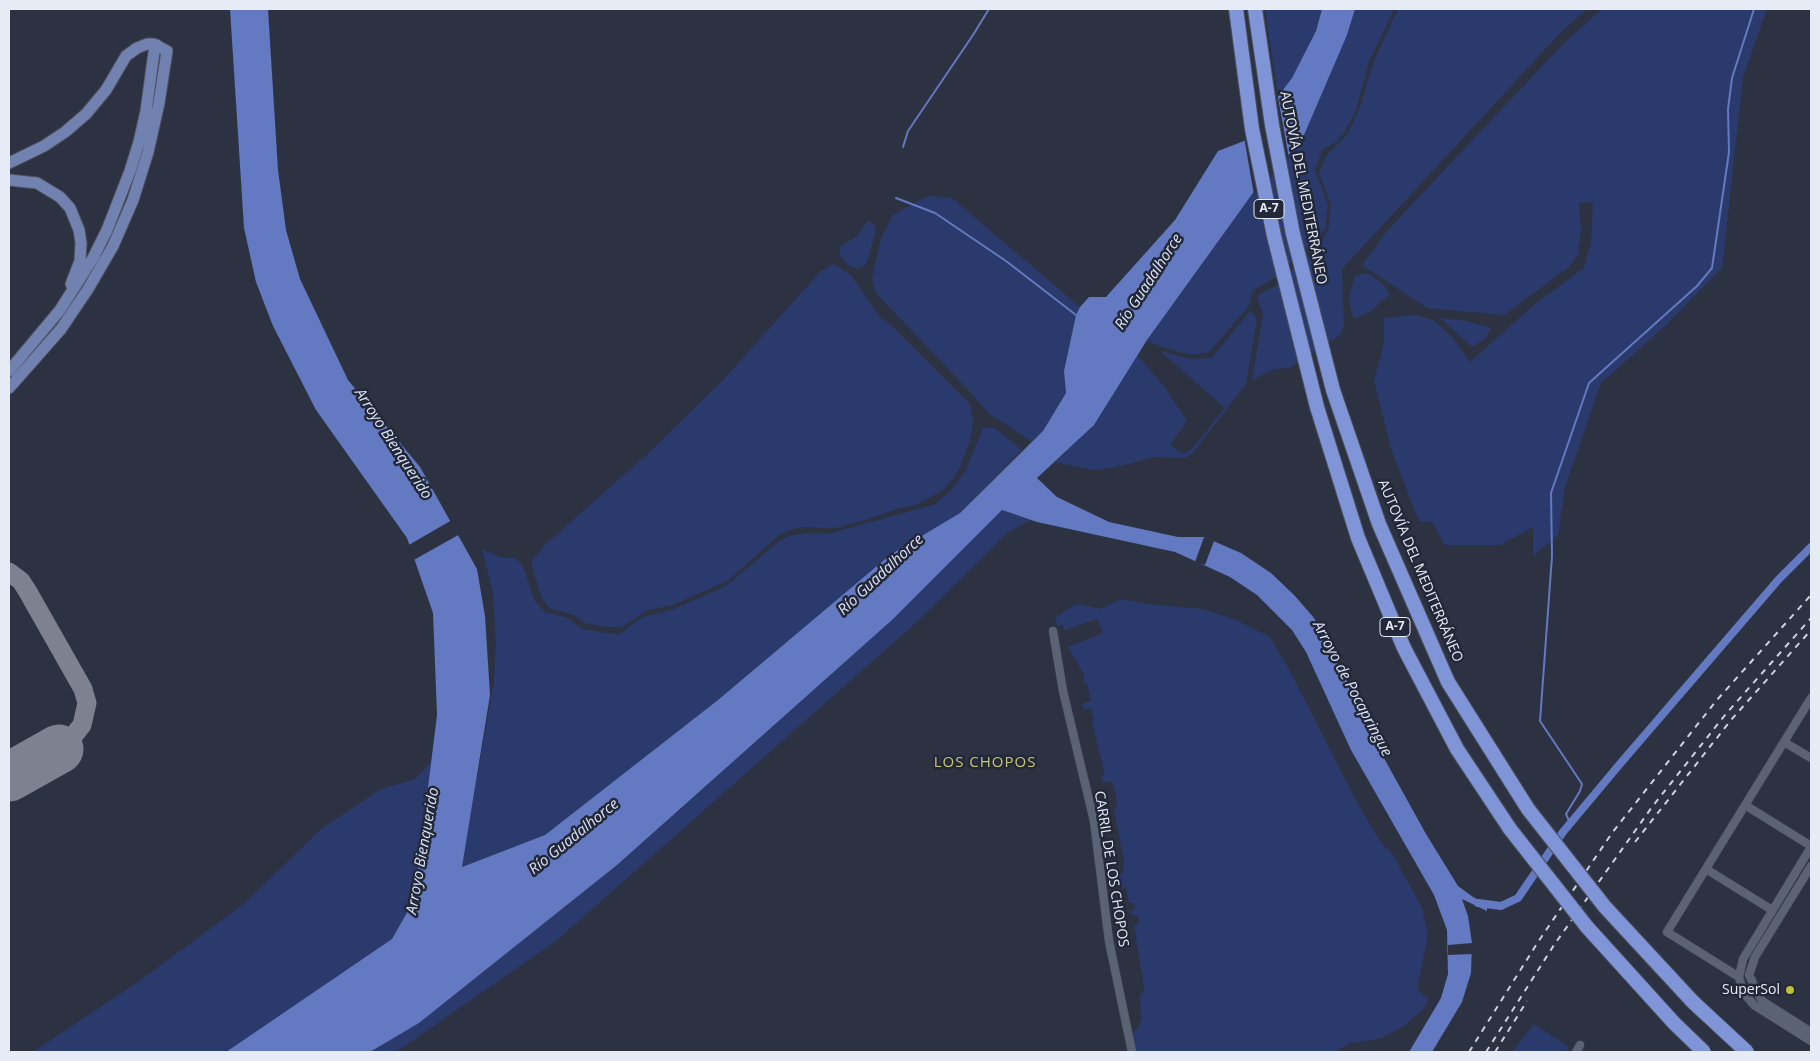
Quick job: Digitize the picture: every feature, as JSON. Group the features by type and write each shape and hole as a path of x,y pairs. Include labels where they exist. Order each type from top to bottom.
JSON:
{"highway":[{"name":"A-7","path":"1236,9 1252,129 1276,245 1316,407 1358,538 1404,648 1458,749 1510,829 1587,927 1674,1023 1704,1052"},
{"name":"AUTOVÍA DEL MEDITERRÁNEO","path":"1254,9 1272,125 1293,234 1333,390 1379,524 1448,682 1528,809 1606,907 1693,1002 1747,1052"}],"main road":[{"path":"9,163 51,141 86,114 106,90 126,56 147,44 159,50"},
{"path":"9,371 60,310 93,258 119,201 139,142 159,50"},
{"path":"9,388 65,323 100,269 120,230 148,152 160,103 159,50"},
{"path":"9,180 37,183 51,190 60,197 75,218 81,243 80,261 60,310"}],"street":[{"name":"CARRIL DE LOS CHOPOS","path":"1053,631 1063,691 1094,821 1109,941 1132,1052"},
{"path":"1739,977 1667,932 1811,698"},
{"path":"1784,742 1811,758"},
{"path":"1745,805 1811,846 1743,959 1739,977 1743,992 1754,1005 1811,1041"},
{"path":"1811,866 1755,957 1749,976 1762,1001 1811,1032"},
{"path":"1706,869 1772,910"}],"shaded area":[{"path":"1265,9 1322,9 1316,31 1292,78 1278,95"},
{"path":"1355,9 1394,9 1369,62 1356,110 1344,133 1336,142 1322,150 1315,170 1328,205 1325,229 1317,239 1276,277 1253,290 1249,306 1209,352 1192,355 1162,347 1147,340 1258,186 1347,35"},
{"path":"1398,9 1587,9 1562,31 1342,269 1344,325 1340,335 1289,368 1275,369 1252,380 1263,315 1257,296 1279,284 1297,264 1315,251 1328,231 1331,204 1319,173 1327,155 1347,135 1359,110 1373,63"},
{"path":"1602,9 1767,9 1743,77 1722,268 1663,328 1601,383 1565,487 1558,535 1533,556 1533,527 1500,545 1445,545 1432,522 1419,521 1392,452 1374,381 1384,343 1384,318 1415,315 1433,320 1451,336 1470,362 1535,304 1584,268 1591,242 1593,202 1579,203 1581,230 1578,254 1569,267 1504,315 1427,308 1362,265 1387,231 1563,44"},
{"path":"928,196 952,198 1080,307 1076,315 1064,371 1066,393 1043,431 1031,442 989,414 876,293 872,278 882,236 893,215"},
{"path":"868,221 874,224 876,231 866,265 857,269 847,264 840,256 840,247 857,236"},
{"path":"834,264 851,275 879,316 896,330 970,404 973,420 970,440 959,470 945,489 916,505 897,509 862,521 835,528 798,527 779,535 729,580 673,605 648,610 622,627 608,627 585,623 574,615 551,609 542,599 531,562 546,544 652,450 725,378 821,271"},
{"path":"1369,274 1382,283 1390,294 1371,311 1355,319 1351,312 1349,297 1355,276"},
{"path":"1250,311 1257,319 1246,384 1193,453 1185,458 1154,457 1113,468 1093,470 1055,462 1094,425 1137,355 1164,386 1187,421 1170,445 1184,454 1193,448 1225,408 1160,351 1190,359 1212,358"},
{"path":"1440,318 1466,321 1491,328 1485,339 1472,347"},
{"path":"983,428 995,428 1022,450 960,513 890,555 718,700 545,835 461,867 494,682 496,643 493,593 482,549 500,557 515,558 523,566 534,600 545,612 568,618 582,629 619,635 642,617 672,610 726,586 788,536 808,533 828,534 936,504 952,489 965,472"},
{"path":"1002,510 1030,520 1007,533 917,622 556,941 396,1052 370,1052 419,1023 617,865 892,620"},
{"path":"1121,599 1148,604 1203,609 1238,621 1270,637 1290,671 1354,797 1381,843 1392,853 1422,908 1428,935 1417,989 1429,1000 1422,1010 1405,1025 1382,1038 1351,1043 1334,1052 1135,1052 1132,1034 1140,1025 1140,994 1143,993 1144,987 1134,925 1139,924 1138,915 1132,915 1131,911 1135,910 1134,903 1129,903 1126,887 1122,888 1119,874 1123,873 1124,861 1114,808 1117,807 1116,794 1112,781 1103,783 1101,776 1105,774 1092,723 1091,708 1084,710 1082,704 1091,701 1087,683 1084,683 1084,675 1068,647 1103,633 1097,619 1064,630 1063,625 1058,626 1056,623 1056,618 1067,609 1078,604 1100,609"},
{"path":"432,761 414,900 392,939 226,1052 33,1052 138,982 245,903 321,829 379,790 415,779"},
{"path":"1534,1024 1569,1047 1566,1052 1512,1052"}],"water":[{"path":"230,9 268,9 278,170 286,230 300,279 348,380 420,467 477,569 485,616 490,695 462,867 545,835 718,700 890,555 960,513 1043,431 1066,393 1064,371 1076,315 1080,307 1089,297 1106,297 1175,220 1218,151 1244,141 1292,78 1316,31 1322,9 1355,9 1347,35 1301,142 1258,186 1147,340 1094,425 1037,478 1057,497 1109,522 1178,537 1204,537 1241,553 1271,573 1314,618 1333,652 1380,751 1426,834 1458,886 1487,904 1487,911 1462,899 1468,916 1472,943 1471,973 1462,1002 1432,1052 1409,1052 1441,998 1448,974 1447,930 1434,895 1351,750 1306,652 1292,630 1257,595 1230,577 1175,552 1037,522 1002,510 892,620 617,865 419,1023 370,1052 226,1052 392,939 414,900 437,715 433,613 407,538 316,410 273,326 256,282 244,228"}],"pier":[{"path":"1277,92 1289,158 1254,195 1244,137"},
{"path":"452,520 460,534 412,561 407,546"},
{"path":"1204,537 1214,541 1205,565 1195,562"},
{"path":"1472,943 1472,954 1448,955 1448,945"}],"waterway":[{"path":"903,147 908,131 989,9"},
{"path":"1570,823 1566,814 1580,791 1582,784 1540,721 1552,556 1551,493 1589,383 1697,286 1712,268 1729,152 1728,109 1732,78 1754,9"},
{"path":"896,198 935,213 1006,261 1076,315"},
{"path":"1478,903 1501,906 1518,898 1563,832 1779,579 1811,547"}],"taxiway":[{"path":"9,572 21,581 28,592 83,689 87,703 82,725 59,749"}],"runway":[{"path":"9,777 59,749"}],"railway":[{"path":"1469,1052 1538,942 1612,833 1716,701 1811,595"},
{"path":"1486,1052 1554,945 1652,807 1725,715 1811,618"},
{"path":"1635,842 1731,720 1811,630"},
{"path":"1495,1052 1527,1001"}],"place":[{"name":"SuperSol","path":"1790,990"}],"district":[{"name":"LOS CHOPOS","path":"985,763"}],"water label":[{"name":"Río Guadalhorce","path":"1149,282"},
{"name":"Arroyo Bienquerido","path":"393,444"},
{"name":"Río Guadalhorce","path":"881,575"},
{"name":"Arroyo de Pocapringue","path":"1352,689"},
{"name":"Río Guadalhorce","path":"574,837"},
{"name":"Arroyo Bienquerido","path":"423,851"}]}
